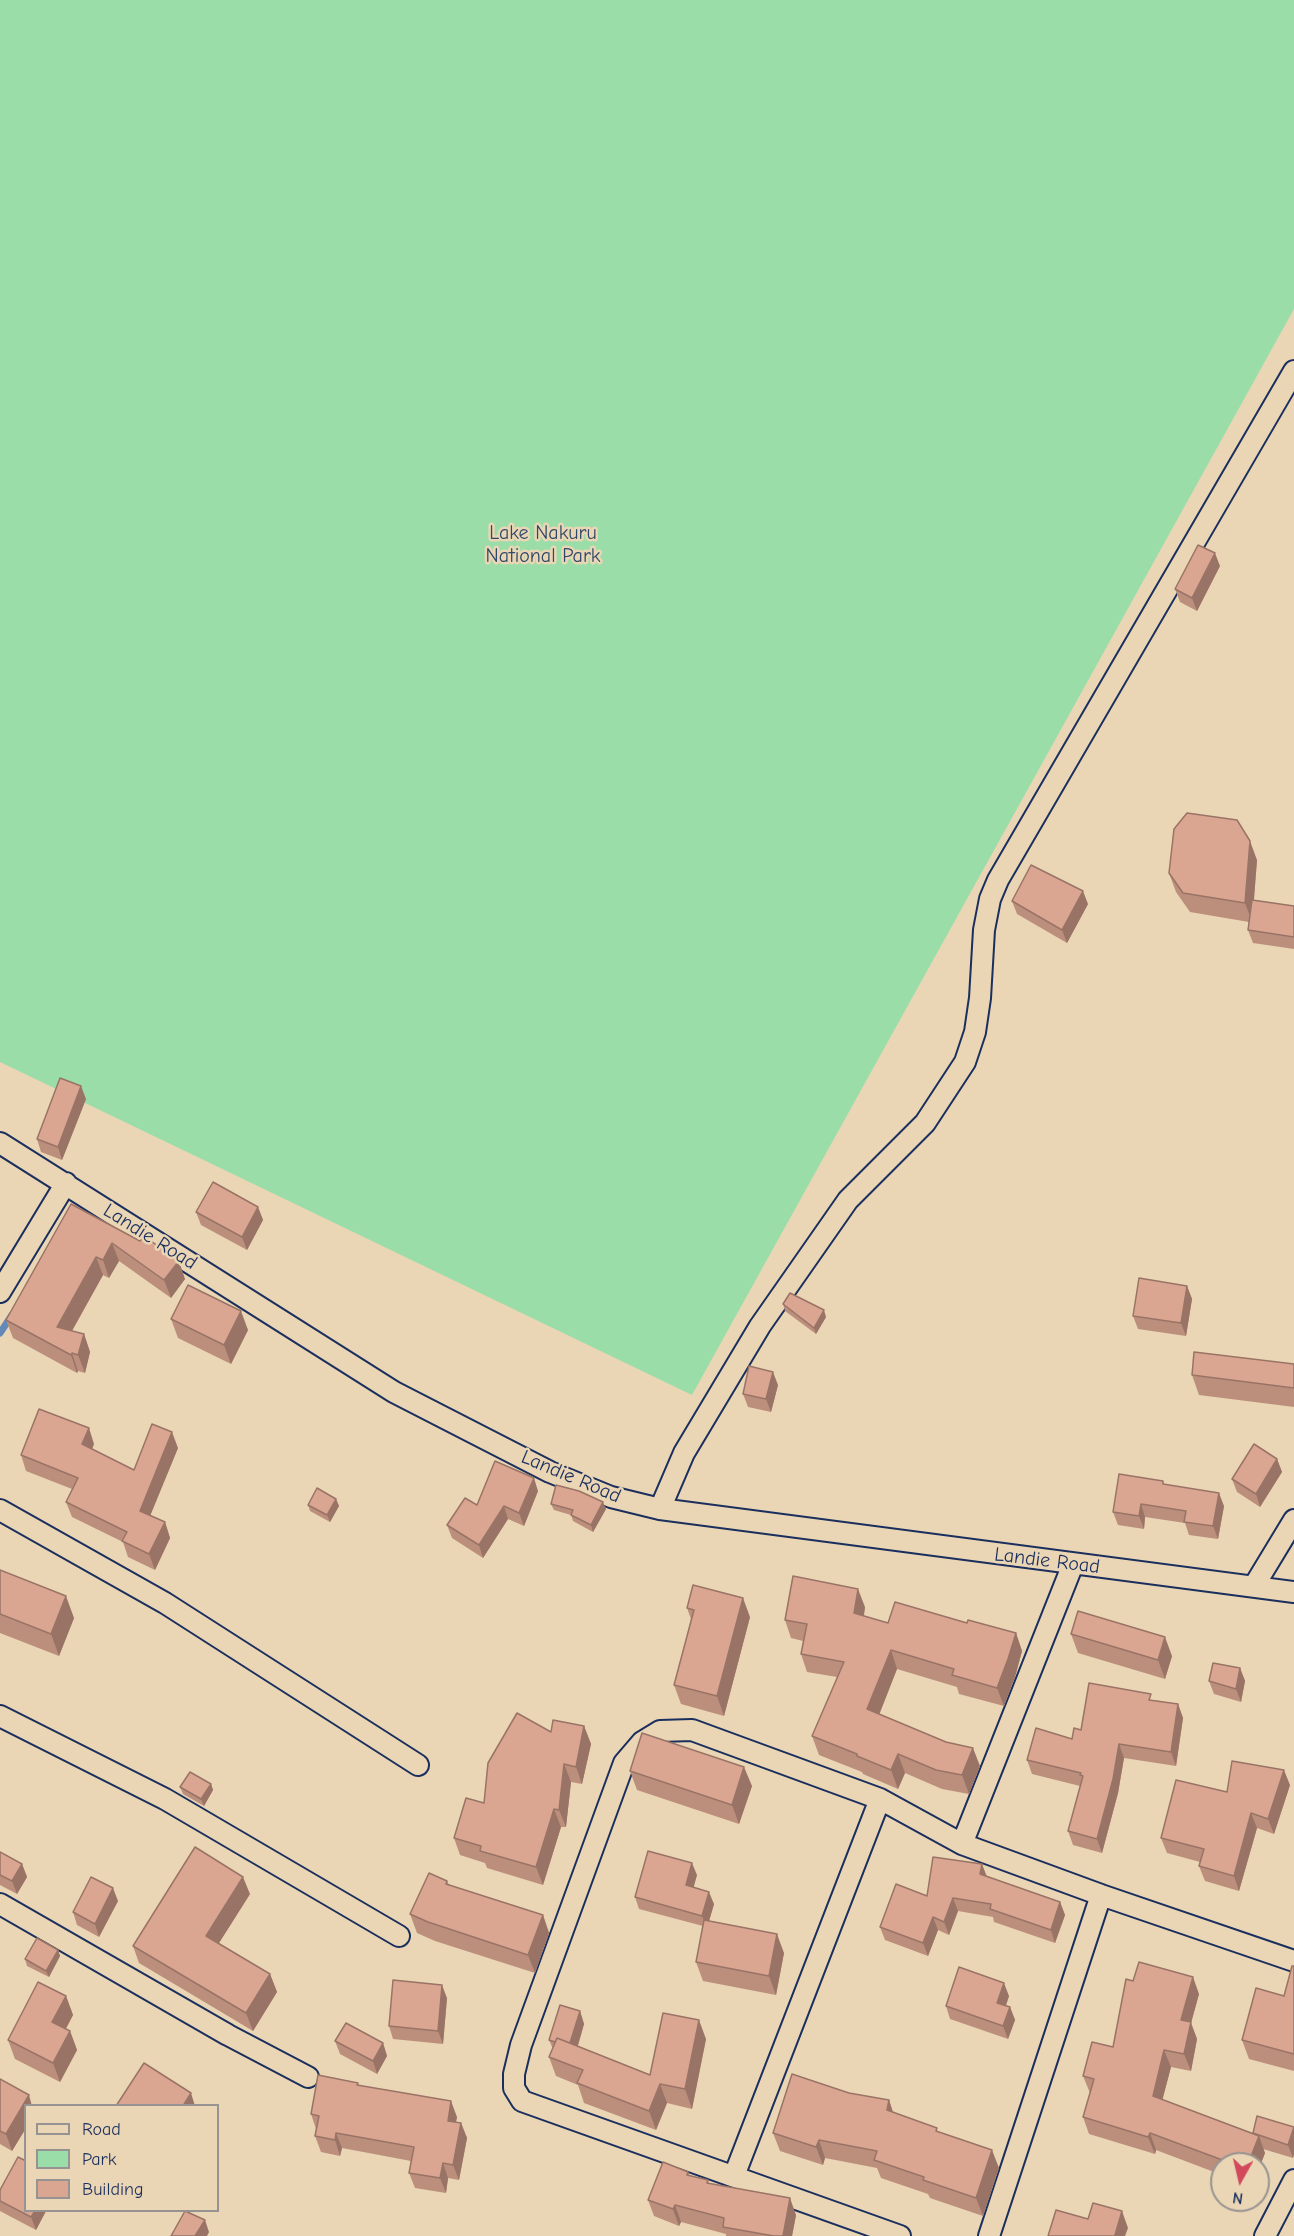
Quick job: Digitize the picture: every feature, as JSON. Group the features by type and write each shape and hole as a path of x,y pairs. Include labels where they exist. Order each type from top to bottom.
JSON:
{"street":[{"path":"660,1509 684,1454 760,1326 848,1200 925,1123 965,1062 975,1032 981,998 984,930 990,899 998,880 1294,372"},
{"name":"Landie Road","path":"0,1143 394,1392 550,1472 611,1497 660,1509 1294,1592"},
{"path":"0,1292 66,1183"},
{"path":"0,1510 165,1603 418,1765"},
{"path":"1254,1586 1294,1520"},
{"path":"962,1844 1073,1564"},
{"path":"0,1716 165,1799 399,1936"},
{"path":"900,2236 522,2101 514,2088 514,2074 521,2045 624,1763 642,1742 660,1731 692,1730 880,1798 962,1844 1101,1895 1294,1960"},
{"path":"734,2176 880,1798"},
{"path":"989,2236 1101,1895"},
{"path":"0,1904 228,2035 308,2077"},
{"path":"1265,2236 1294,2180"}],"green space":[{"name":"Lake Nakuru National Park","path":"0,0 1294,0 1294,309 692,1395 0,1062"}],"building":[{"path":"1198,545 1215,553 1192,598 1175,589"},
{"path":"1187,813 1237,820 1250,841 1245,903 1183,893 1169,873 1174,829"},
{"path":"1031,865 1083,891 1062,930 1012,901"},
{"path":"1252,900 1294,906 1294,937 1248,930"},
{"path":"60,1078 81,1086 58,1147 37,1139"},
{"path":"213,1182 258,1207 242,1237 196,1212"},
{"path":"71,1204 140,1241 144,1236 179,1261 164,1280 112,1243 103,1260 96,1257 57,1327 84,1334 78,1355 72,1353 71,1355 6,1320"},
{"path":"1139,1278 1187,1286 1181,1323 1133,1316"},
{"path":"188,1285 241,1311 224,1345 171,1319"},
{"path":"790,1293 824,1310 814,1328 783,1304"},
{"path":"1194,1352 1294,1364 1294,1388 1192,1375"},
{"path":"749,1366 773,1372 766,1399 743,1394"},
{"path":"39,1409 89,1428 82,1444 134,1470 152,1424 172,1432 140,1511 165,1522 149,1554 122,1541 127,1532 66,1502 78,1478 21,1455"},
{"path":"1254,1444 1277,1459 1256,1494 1232,1479"},
{"path":"495,1461 534,1478 519,1513 504,1506 479,1545 447,1525 465,1498 477,1505"},
{"path":"1119,1474 1219,1493 1213,1526 1184,1522 1186,1511 1141,1504 1139,1516 1113,1512"},
{"path":"556,1485 579,1491 603,1502 591,1525 571,1515 573,1510 551,1504"},
{"path":"317,1488 336,1499 327,1515 308,1505"},
{"path":"0,1570 66,1596 51,1634 0,1614"},
{"path":"793,1576 858,1589 854,1613 888,1623 895,1602 967,1623 968,1620 1016,1633 997,1688 952,1675 954,1669 891,1650 867,1709 946,1742 973,1748 962,1775 936,1770 898,1754 891,1770 812,1736 844,1662 801,1654 807,1624 785,1620"},
{"path":"693,1585 743,1598 717,1696 674,1685 694,1610 687,1608"},
{"path":"1078,1611 1165,1637 1158,1660 1071,1634"},
{"path":"1213,1663 1240,1668 1236,1689 1209,1681"},
{"path":"1089,1683 1151,1694 1149,1700 1178,1704 1171,1752 1119,1744 1113,1779 1097,1839 1068,1831 1083,1776 1080,1775 1081,1773 1027,1760 1036,1728 1072,1739 1074,1728 1081,1730"},
{"path":"517,1713 551,1732 553,1720 584,1726 576,1767 564,1764 559,1810 554,1809 536,1867 480,1851 481,1846 454,1838 466,1798 484,1803 488,1763"},
{"path":"642,1733 744,1767 732,1805 630,1771"},
{"path":"1232,1761 1284,1770 1268,1819 1251,1813 1234,1876 1199,1866 1204,1849 1161,1838 1176,1780 1227,1792"},
{"path":"190,1772 211,1784 201,1799 180,1787"},
{"path":"195,1847 243,1877 206,1936 270,1974 246,2013 133,1946"},
{"path":"648,1851 692,1863 686,1885 709,1892 702,1916 635,1897"},
{"path":"0,1852 22,1864 12,1881 0,1875"},
{"path":"933,1857 982,1864 980,1874 1060,1902 1051,1930 990,1909 991,1904 953,1898 944,1922 933,1917 923,1943 880,1927 896,1884 927,1896"},
{"path":"429,1873 447,1881 446,1884 543,1915 528,1955 410,1914"},
{"path":"91,1877 113,1888 95,1924 73,1912"},
{"path":"704,1920 777,1934 769,1976 696,1962"},
{"path":"37,1938 58,1950 46,1971 25,1959"},
{"path":"1139,1962 1193,1977 1181,2020 1191,2022 1184,2054 1164,2050 1153,2096 1259,2136 1253,2152 1210,2152 1210,2155 1150,2133 1148,2137 1083,2117 1094,2079 1083,2076 1092,2042 1113,2047 1126,1979 1133,1981"},
{"path":"1292,1966 1294,1966 1294,2054 1242,2040 1256,1988 1284,1996"},
{"path":"959,1967 1004,1983 997,2003 1010,2007 1003,2026 946,2006"},
{"path":"393,1980 442,1985 438,2031 389,2026"},
{"path":"38,1982 66,1996 52,2022 70,2031 53,2063 8,2040"},
{"path":"560,2005 580,2011 570,2043 557,2038 555,2042 549,2040"},
{"path":"663,2013 699,2020 685,2089 660,2084 649,2111 577,2083 583,2070 549,2057 557,2038 650,2075"},
{"path":"346,2023 383,2043 373,2061 335,2041"},
{"path":"144,2063 191,2093 184,2104 117,2104"},
{"path":"792,2074 849,2093 889,2100 887,2110 937,2128 936,2131 992,2150 976,2198 874,2160 877,2151 819,2140 816,2147 773,2133"},
{"path":"318,2075 358,2083 357,2085 451,2101 448,2121 461,2123 453,2165 443,2163 440,2178 409,2173 414,2147 336,2133 335,2140 315,2136 319,2116 311,2114"},
{"path":"0,2079 29,2095 6,2134 0,2131"},
{"path":"1257,2116 1294,2127 1288,2145 1253,2133"},
{"path":"18,2157 24,2160 24,2212 34,2212 31,2217 0,2201 0,2190"},
{"path":"663,2162 688,2172 687,2175 708,2180 707,2183 790,2198 783,2236 723,2227 724,2218 675,2205 673,2209 648,2200"},
{"path":"1093,2203 1122,2211 1115,2235 1121,2236 1048,2236 1056,2210 1088,2219"},
{"path":"184,2212 205,2220 195,2236 171,2236"}],"waterway":[{"path":"0,1333 12,1315"}]}
